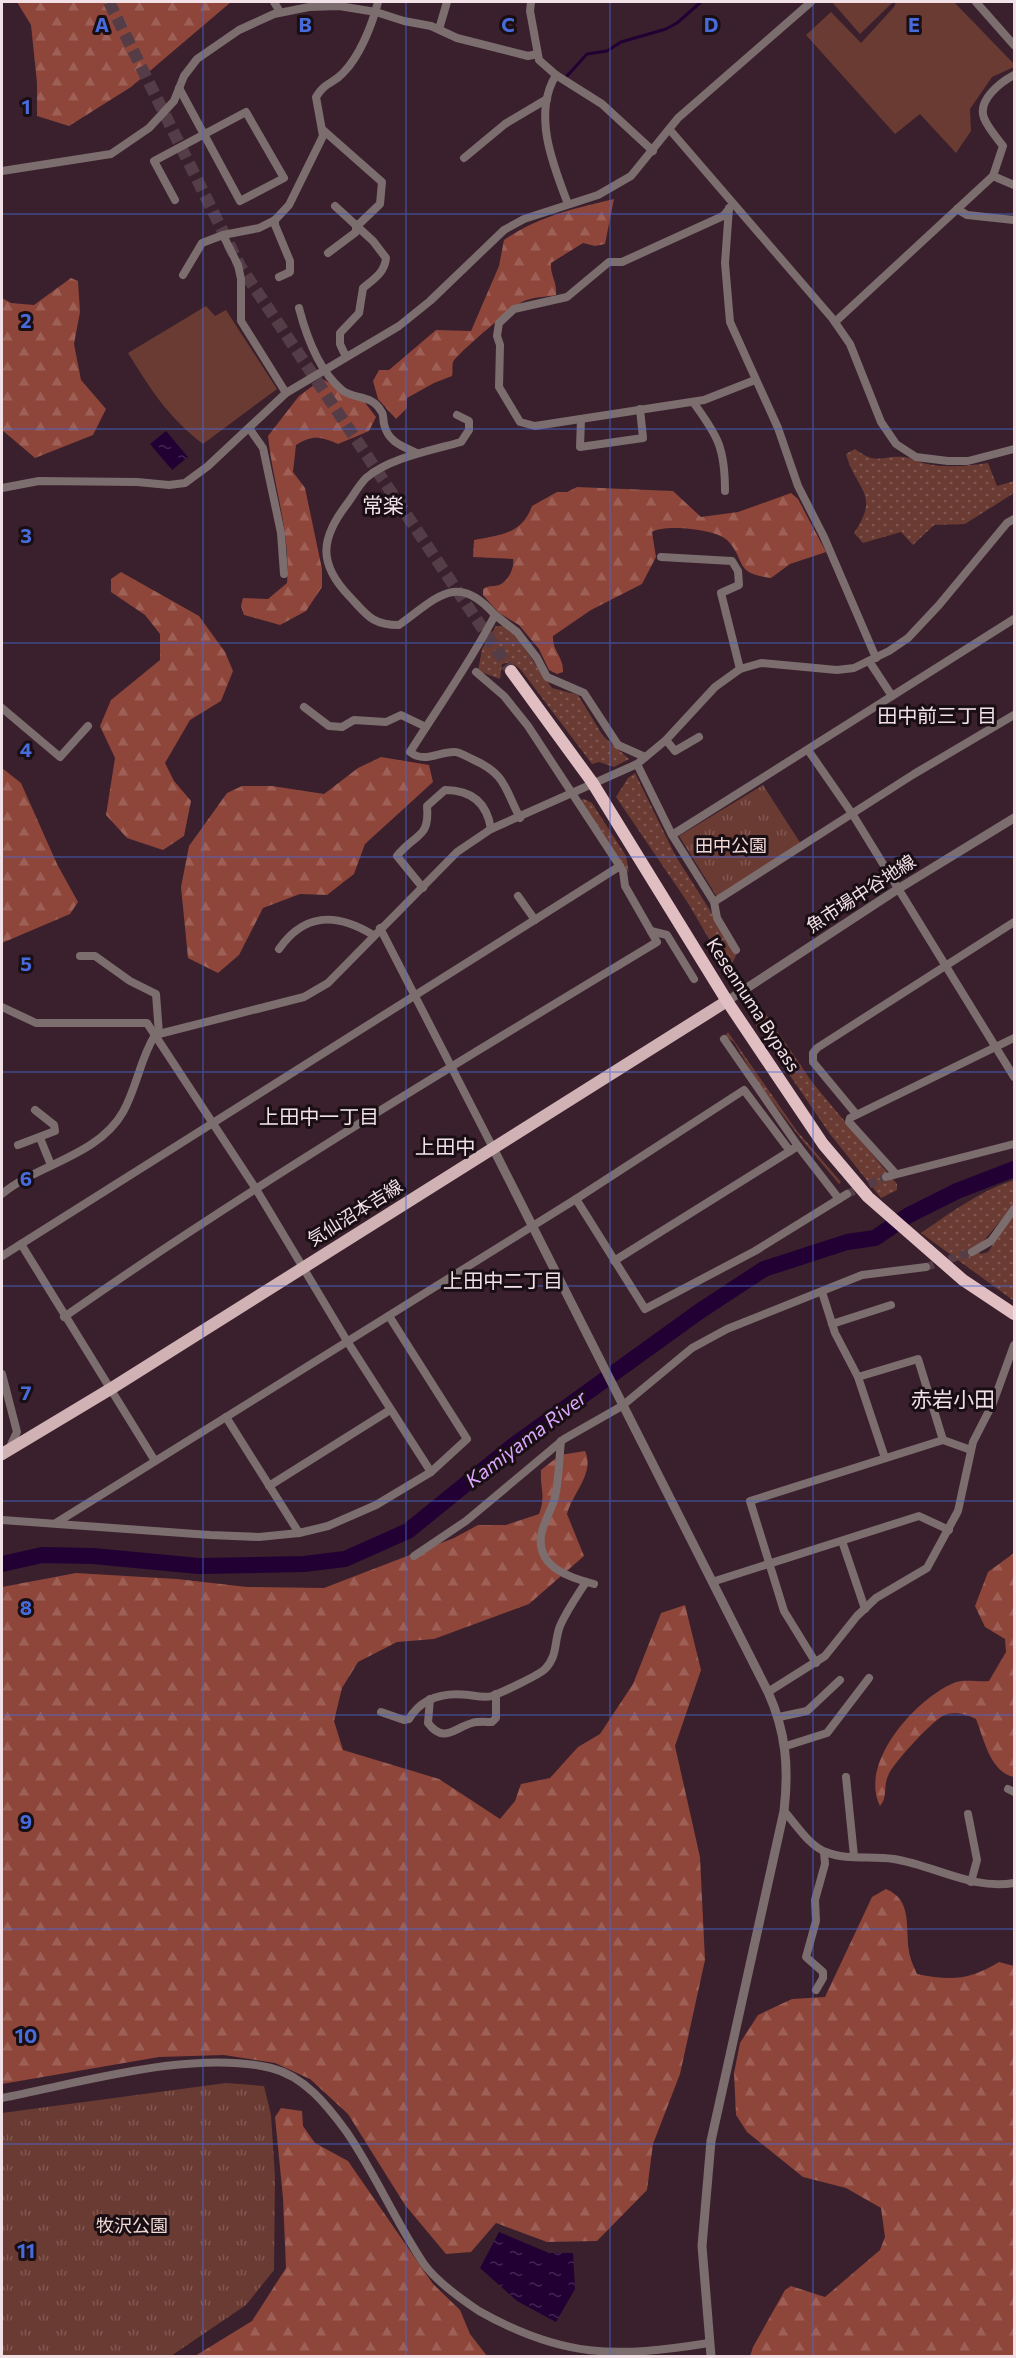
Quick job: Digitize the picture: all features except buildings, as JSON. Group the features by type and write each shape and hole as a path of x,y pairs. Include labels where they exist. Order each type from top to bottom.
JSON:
{"highway":[{"name":"Kesennuma Bypass","path":"511,671 592,782 727,1001 823,1144 868,1197 963,1280 1014,1314"}],"main road":[{"name":"気仙沼本吉線","path":"5,1452 112,1388 727,1001"}],"street":[{"path":"274,2 280,12"},
{"path":"183,275 202,243 223,235 259,228 275,220 289,206 302,185 323,136 316,97 323,85 342,75 355,58 376,12 378,2"},
{"path":"439,29 447,2"},
{"path":"531,2 530,11 538,60 556,75 602,104 653,150"},
{"path":"2,488 39,481 137,482 169,485 185,483 208,466 286,393 399,326 430,301 504,230 524,219 598,195 631,176 678,118 811,2"},
{"path":"976,2 1014,45"},
{"path":"2,171 111,154 149,128 174,101 179,88 198,58 240,30 280,12 339,6 376,12 439,29 457,38 528,56 537,54"},
{"path":"556,75 547,90 550,156 568,204"},
{"path":"835,322 993,176 1003,146 983,117 984,106 998,84 1014,75"},
{"path":"175,200 154,161 203,133 246,112 284,178 240,201 203,133 179,88"},
{"path":"464,158 505,124 547,99"},
{"path":"323,130 382,182 380,204 356,227 356,232 328,253"},
{"path":"669,130 729,205 835,322 850,344 881,422 896,444 916,457 948,460 987,458 1014,449"},
{"path":"993,176 1014,185"},
{"path":"729,205 725,263 730,322 778,428 798,486 824,537 873,660 892,696"},
{"path":"729,205 723,216 622,262 609,262 567,297 514,309 499,323 497,336 500,345 499,387 520,422 535,426 693,402 755,380"},
{"path":"335,206 373,241 386,258 386,265 378,276 363,288 359,313 340,333 340,344 346,357"},
{"path":"957,209 967,215 1014,220"},
{"path":"275,220 290,261 290,272 279,277"},
{"path":"223,235 238,265 241,279 241,321 286,393"},
{"path":"299,308 302,325 326,369 343,391 369,398 382,411 385,427 391,440 417,453"},
{"path":"693,402 714,431 725,459 725,491"},
{"path":"580,419 580,447 643,438 640,409"},
{"path":"457,415 469,421 470,430 461,442 417,453 367,478 333,523 326,539 326,555 334,581 372,621 387,625 399,625 441,595 463,590 480,598 495,615 517,632 537,658 548,678 584,693 618,745 645,758"},
{"path":"249,428 262,448 281,533 284,574"},
{"path":"157,1034 304,998 328,983 457,852 491,830 592,782 637,764 666,740 715,687 740,669 761,663 837,670 873,660 908,638 939,606 1007,524 1014,519"},
{"path":"661,557 732,561 738,571 739,585 721,593 740,669"},
{"path":"495,615 472,658 410,752 416,757 432,757 455,752 493,768 504,781 520,818"},
{"path":"672,835 1014,619"},
{"path":"64,1317 256,1190 450,1067 657,942 625,886 620,866 548,754 504,696 476,672"},
{"path":"304,707 329,726 342,727 354,720 386,722 401,715 426,727"},
{"path":"2,708 60,756 87,726"},
{"path":"714,902 914,774 1014,715"},
{"path":"666,740 675,751 699,736"},
{"path":"808,750 853,815 1014,1077"},
{"path":"637,764 672,835 714,902 717,918 736,950"},
{"path":"423,888 397,856 408,842 423,833 428,824 427,806 445,790 460,790 482,802 489,814 491,830"},
{"name":"魚市場中谷地線","path":"727,1001 898,889 1014,818"},
{"path":"2,1256 620,866"},
{"path":"518,896 534,920"},
{"path":"279,949 285,940 302,926 321,919 355,924 373,935"},
{"path":"856,1114 813,1062 813,1053 1014,922"},
{"path":"380,928 768,1692 779,1717 786,1746 788,1779 784,1811 711,2141 702,2246 711,2356"},
{"path":"651,932 667,935 694,979"},
{"path":"2,1194 14,1184 85,1148 107,1132 122,1113 145,1050 157,1034 156,994 153,990 130,981 95,956 80,956"},
{"path":"2,1007 36,1023 147,1023 157,1034 211,1123 256,1190 347,1341 430,1472"},
{"path":"895,1173 849,1122 856,1114 1014,1038"},
{"path":"576,1199 645,1309 755,1251 843,1197 798,1146 724,1039"},
{"path":"56,1523 576,1199 744,1090 790,1151"},
{"path":"18,1145 55,1131 54,1125 35,1110"},
{"path":"40,1138 51,1165"},
{"path":"886,1177 1014,1144"},
{"path":"614,1260 798,1146"},
{"path":"972,1252 991,1241 1014,1209"},
{"path":"21,1244 155,1461"},
{"path":"414,1556 466,1521 561,1441 621,1404 692,1348 727,1329 862,1275 926,1267"},
{"path":"822,1292 832,1324 858,1377 885,1458"},
{"path":"832,1324 891,1305"},
{"path":"2,1520 249,1537 299,1533 328,1526 376,1505 430,1472 467,1439 389,1316"},
{"path":"768,1692 816,1663 834,1648 865,1609 888,1590 927,1568 949,1530 962,1501 971,1450 993,1403 1014,1345"},
{"path":"858,1377 918,1359 943,1440"},
{"path":"2,1374 17,1432 5,1452"},
{"path":"269,1486 390,1410"},
{"path":"226,1418 299,1533"},
{"path":"816,1663 784,1611 750,1501 943,1440 971,1450"},
{"path":"381,1712 404,1720 409,1719 416,1707 430,1699 457,1694 490,1697 534,1677 546,1668 555,1655 562,1622 590,1583 557,1571 549,1564 543,1550 541,1538 555,1498 561,1441"},
{"path":"712,1582 919,1516 949,1530"},
{"path":"842,1541 865,1609"},
{"path":"786,1746 827,1733 869,1678"},
{"path":"779,1717 807,1711 840,1680"},
{"path":"430,1699 428,1723 433,1730 445,1734 461,1730 472,1723 492,1722 496,1718 496,1694"},
{"path":"846,1777 854,1857"},
{"path":"784,1811 810,1841 824,1852 854,1857 894,1858 971,1882 991,1885 1014,1881"},
{"path":"968,1814 977,1860 971,1882"},
{"path":"816,1990 823,1978 823,1972 806,1957 816,1922 815,1900 825,1864 824,1852"},
{"path":"2,2098 131,2073 201,2063 248,2064 273,2068 304,2084 327,2104 364,2158 395,2217 426,2266 468,2304 502,2327 538,2344 573,2353 608,2356 709,2343"}],"green space":[{"path":"17,2 231,2 131,87 69,126 37,116 37,83 31,25"},
{"path":"832,2 893,2 860,34"},
{"path":"896,2 954,2 1014,64 1014,67 992,77 970,109 971,131 956,153 920,114 895,134 806,35 831,12 861,43"},
{"path":"614,199 605,244 595,246 583,243 551,263 556,295 535,298 518,304 453,362 452,376 407,398 407,408 396,419 378,399 373,381 379,370 389,370 436,330 471,331 499,266 504,240 543,219"},
{"path":"71,278 78,281 80,312 74,344 81,380 106,409 93,435 35,458 2,430 2,298 11,303 34,305"},
{"path":"206,306 215,316 226,310 277,389 203,444 180,424 161,402 128,353"},
{"path":"322,379 363,400 376,417 369,431 338,444 316,438 296,445 293,472 305,488 322,569 322,587 306,611 280,625 244,615 241,606 243,598 268,599 287,583 288,564 284,527 268,436 299,396"},
{"path":"855,449 869,457 880,459 904,457 934,465 958,466 988,463 997,486 1014,481 1014,493 965,524 934,525 913,545 901,532 863,543 854,533 866,509 866,500 846,454"},
{"path":"577,487 673,491 701,517 738,512 791,493 798,499 826,552 790,564 771,578 746,570 728,541 713,533 679,528 652,532 656,557 642,584 591,610 553,636 554,646 563,667 563,672 557,674 549,670 539,649 519,625 499,613 483,595 483,589 499,585 508,578 512,570 513,559 473,557 474,540 509,532 523,522 532,506 557,492 567,492"},
{"path":"121,572 199,616 225,652 233,671 221,701 190,720 165,763 174,781 191,801 184,836 163,850 127,838 106,815 115,758 100,726 111,700 160,660 160,634 145,615 111,592 111,579"},
{"path":"496,626 509,626 552,688 578,695 603,736 629,759 614,767 599,762 592,764 521,670 511,662 502,664 500,679 478,671 482,649"},
{"path":"381,757 429,765 433,782 365,844 354,874 327,895 300,894 263,908 239,955 218,973 188,958 181,887 189,846 227,793 242,786 272,786 324,794 358,768"},
{"path":"2,768 21,783 57,864 78,902 70,914 2,943"},
{"path":"635,773 675,855 737,953 733,962 723,963 688,903 616,797 628,778"},
{"name":"田中公園","path":"763,785 801,844 717,897 679,836"},
{"path":"581,800 592,803 626,856 629,873 583,805"},
{"path":"765,1013 812,1082 897,1184 897,1190 881,1198 830,1134 756,1026 756,1021"},
{"path":"728,1032 797,1131 841,1182 839,1184 758,1083 734,1042 725,1036"},
{"path":"1014,1180 1014,1205 975,1251 981,1254 988,1252 1014,1213 1014,1301 921,1233 977,1196"},
{"path":"585,1451 587,1467 585,1475 567,1514 584,1556 529,1604 434,1639 397,1642 358,1662 342,1688 334,1721 343,1750 439,1779 500,1819 515,1801 521,1784 550,1778 578,1747 600,1734 633,1684 661,1613 685,1605 701,1670 675,1746 700,1857 705,1960 680,2074 653,2144 647,2190 597,2241 547,2242 496,2223 471,2252 446,2254 405,2205 348,2114 310,2079 275,2063 224,2055 159,2057 2,2084 2,1587 76,1573 177,1579 247,1587 324,1588 454,1538 478,1525 506,1525 539,1514 542,1497 541,1470 560,1455"},
{"path":"1014,1553 1014,1777 999,1769 994,1762 976,1719 954,1713 941,1717 929,1727 896,1763 887,1780 884,1799 880,1806 875,1789 877,1771 884,1752 909,1716 941,1690 956,1682 989,1681 1006,1652 1005,1639 985,1627 975,1606 988,1572"},
{"path":"886,1889 895,1894 904,1907 910,1954 917,1974 950,1978 969,1976 999,1962 1014,1966 1014,2356 750,2356 785,2290 791,2286 825,2297 880,2250 885,2237 881,2208 846,2188 803,2177 747,2132 736,2115 734,2073 740,2043 758,2015 792,1999 825,1997 872,1897"},
{"name":"牧沢公園","path":"226,2083 264,2086 271,2115 275,2177 274,2270 246,2305 171,2356 2,2356 2,2113"},
{"path":"281,2108 302,2111 303,2126 315,2143 348,2161 433,2284 460,2310 470,2334 487,2356 195,2356 252,2321 286,2268 283,2198 275,2117"}],"water":[{"path":"166,431 188,457 172,470 150,444"},
{"path":"499,2232 549,2253 573,2253 575,2289 556,2322 517,2301 480,2268"}],"waterway":[{"path":"567,76 587,54 607,51 621,42 666,29 677,23 701,2"},
{"name":"Kamiyama River","path":"2,1564 42,1555 93,1556 199,1566 304,1564 345,1559 408,1531 514,1445 700,1311 764,1269 847,1242 875,1238 909,1215 957,1191 1014,1169"}],"tunnel":[{"path":"109,2 240,266 511,671"},
{"path":"847,1194 886,1177"},
{"path":"926,1267 972,1252"}],"district":[{"name":"常楽","path":"383,506"},
{"name":"田中前三丁目","path":"937,716"},
{"name":"上田中一丁目","path":"319,1117"},
{"name":"上田中","path":"445,1147"},
{"name":"上田中二丁目","path":"503,1281"},
{"name":"赤岩小田","path":"953,1400"}]}
